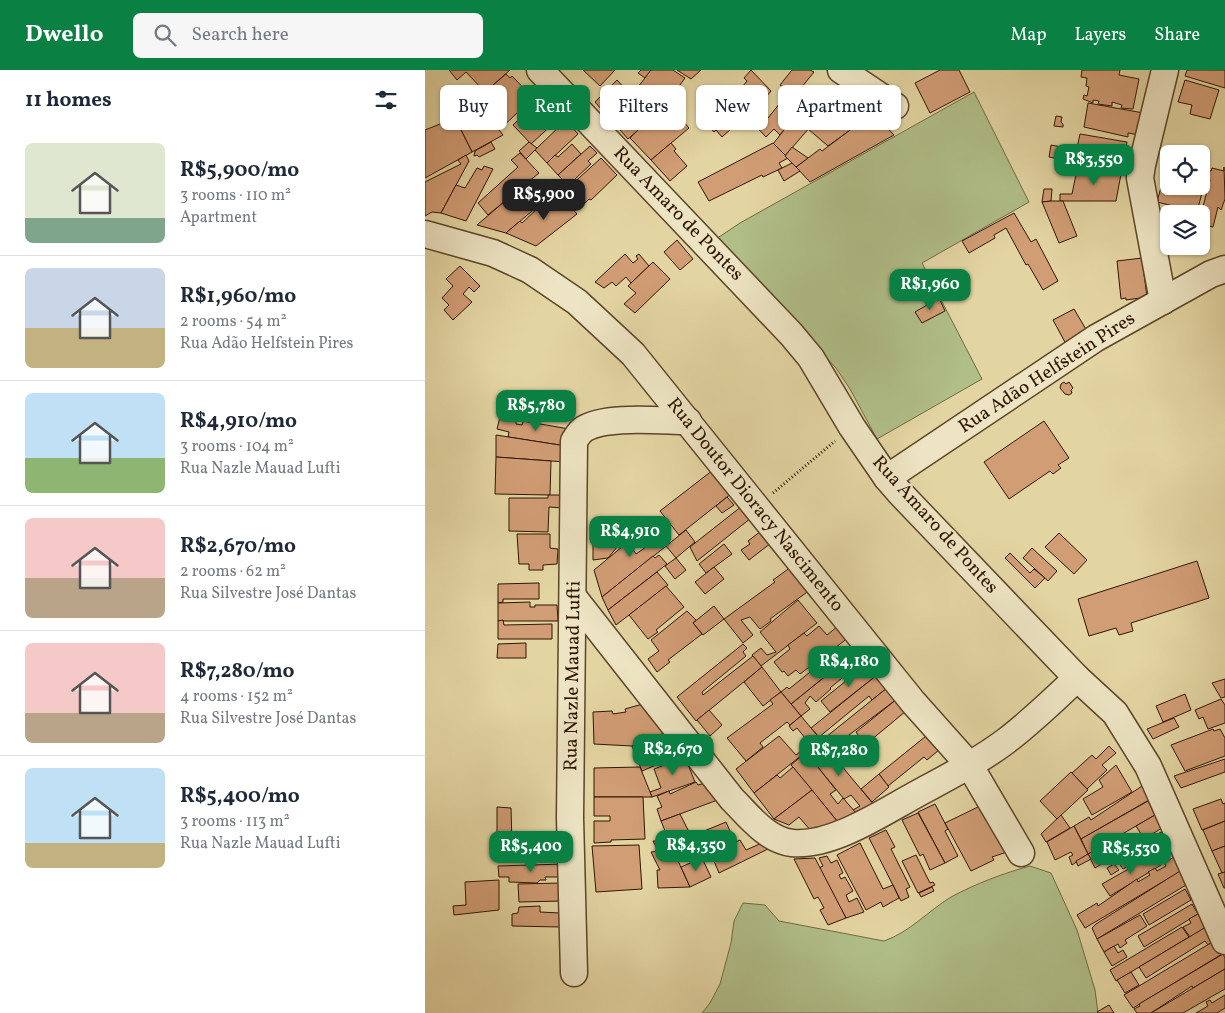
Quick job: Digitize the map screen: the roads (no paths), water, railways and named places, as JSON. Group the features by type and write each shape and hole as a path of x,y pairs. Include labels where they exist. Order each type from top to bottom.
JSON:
{"street":[{"name":"Rua Amaro de Pontes","path":"540,70 791,334 811,358 852,427 887,478 1077,678 1115,714 1148,766 1225,941"},
{"path":"841,70 864,85"},
{"path":"1163,301 1140,178 1165,70"},
{"name":"Rua Doutor Dioracy Nascimento","path":"425,234 493,253 530,270 577,302 633,354 913,702 970,766 1021,853"},
{"name":"Rua Adão Helfstein Pires","path":"887,478 1096,338 1218,271"},
{"name":"Rua Nazle Mauad Lufti","path":"574,973 570,818 574,598 573,458 575,442 581,430 593,424 613,421 688,421"},
{"path":"574,598 732,799 760,828 775,838 792,843 813,842 843,832 970,766 1035,718 1077,678"}]}
